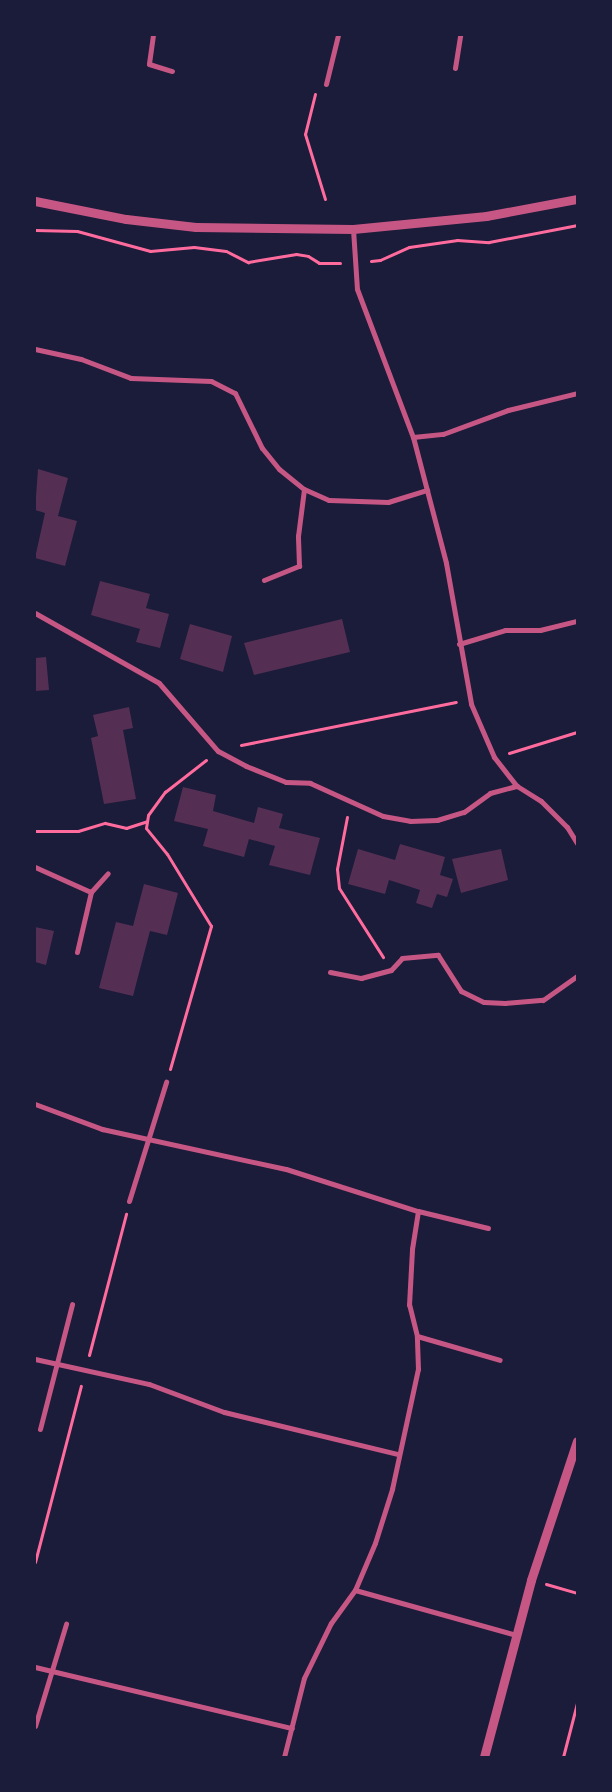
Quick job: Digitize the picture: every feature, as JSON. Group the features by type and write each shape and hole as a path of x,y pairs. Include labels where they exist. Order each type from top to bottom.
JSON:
{"street":[{"path":"153,35 148,64 172,71"},
{"path":"326,84 338,35"},
{"path":"455,68 460,35"},
{"path":"35,201 126,219 196,227 353,229 486,216 577,199"},
{"path":"353,229 357,289 413,437 446,563 470,699 494,757 516,786 541,801 567,827 577,843"},
{"path":"35,349 81,359 131,378 211,381 235,393 262,448 279,469 304,489 329,500 357,503 388,502 427,490"},
{"path":"413,437 443,434 508,410 577,393"},
{"path":"264,580 299,566 298,536 304,489"},
{"path":"35,613 159,683 218,751 286,782 310,783 383,816 410,821 437,820 464,812 490,794 516,786"},
{"path":"459,644 479,635 505,630 540,630 577,621"},
{"path":"35,867 91,892"},
{"path":"77,952 91,892 108,873"},
{"path":"330,972 361,978 391,970 402,958 438,955 461,991 484,1002 505,1003 543,1000 577,976"},
{"path":"129,1201 166,1082"},
{"path":"35,1104 102,1129 286,1169 418,1211 488,1228"},
{"path":"284,1757 304,1678 331,1623 355,1590 392,1488 397,1454 418,1369 417,1336 409,1305 412,1249 418,1211"},
{"path":"40,1429 72,1304"},
{"path":"417,1336 500,1360"},
{"path":"35,1359 55,1365 149,1384 224,1412 397,1454"},
{"path":"484,1757 531,1580 577,1441"},
{"path":"355,1590 516,1636"},
{"path":"35,1726 53,1672 66,1624"},
{"path":"35,1667 292,1728"}],"path":[{"path":"325,198 304,134 315,91 326,84"},
{"path":"380,260 409,247 457,240 489,242 577,224"},
{"path":"35,230 77,231 150,251 194,247 226,251 248,262 296,254 308,256 319,264 329,263"},
{"path":"166,1082 211,926 167,854 146,828 147,821 165,792 218,751 470,699"},
{"path":"494,757 577,732"},
{"path":"350,801 337,869 339,888 391,970"},
{"path":"35,831 78,830 105,823 126,828 147,821"},
{"path":"531,1580 577,1593"},
{"path":"563,1757 577,1703"}],"building":[{"path":"38,469 68,478 58,516 77,521 65,566 35,558 45,513 35,510"},
{"path":"100,581 150,594 146,608 169,614 160,648 136,642 140,629 91,615"},
{"path":"342,619 350,652 254,675 244,643"},
{"path":"190,624 232,636 223,672 180,659"},
{"path":"46,657 49,690 35,691 35,658"},
{"path":"129,707 133,728 123,730 136,799 104,804 91,738 98,736 93,715"},
{"path":"183,787 216,795 213,811 254,823 258,807 283,814 279,828 320,838 310,875 269,865 275,846 249,839 244,857 203,846 208,829 174,821"},
{"path":"400,844 445,857 440,875 453,879 447,897 437,894 432,908 416,903 420,890 389,880 385,894 348,884 358,849 395,860"},
{"path":"501,849 508,880 461,893 452,859"},
{"path":"144,884 178,893 167,935 150,931 133,996 99,988 116,922 133,926"},
{"path":"35,927 54,931 46,965 35,962"}]}
